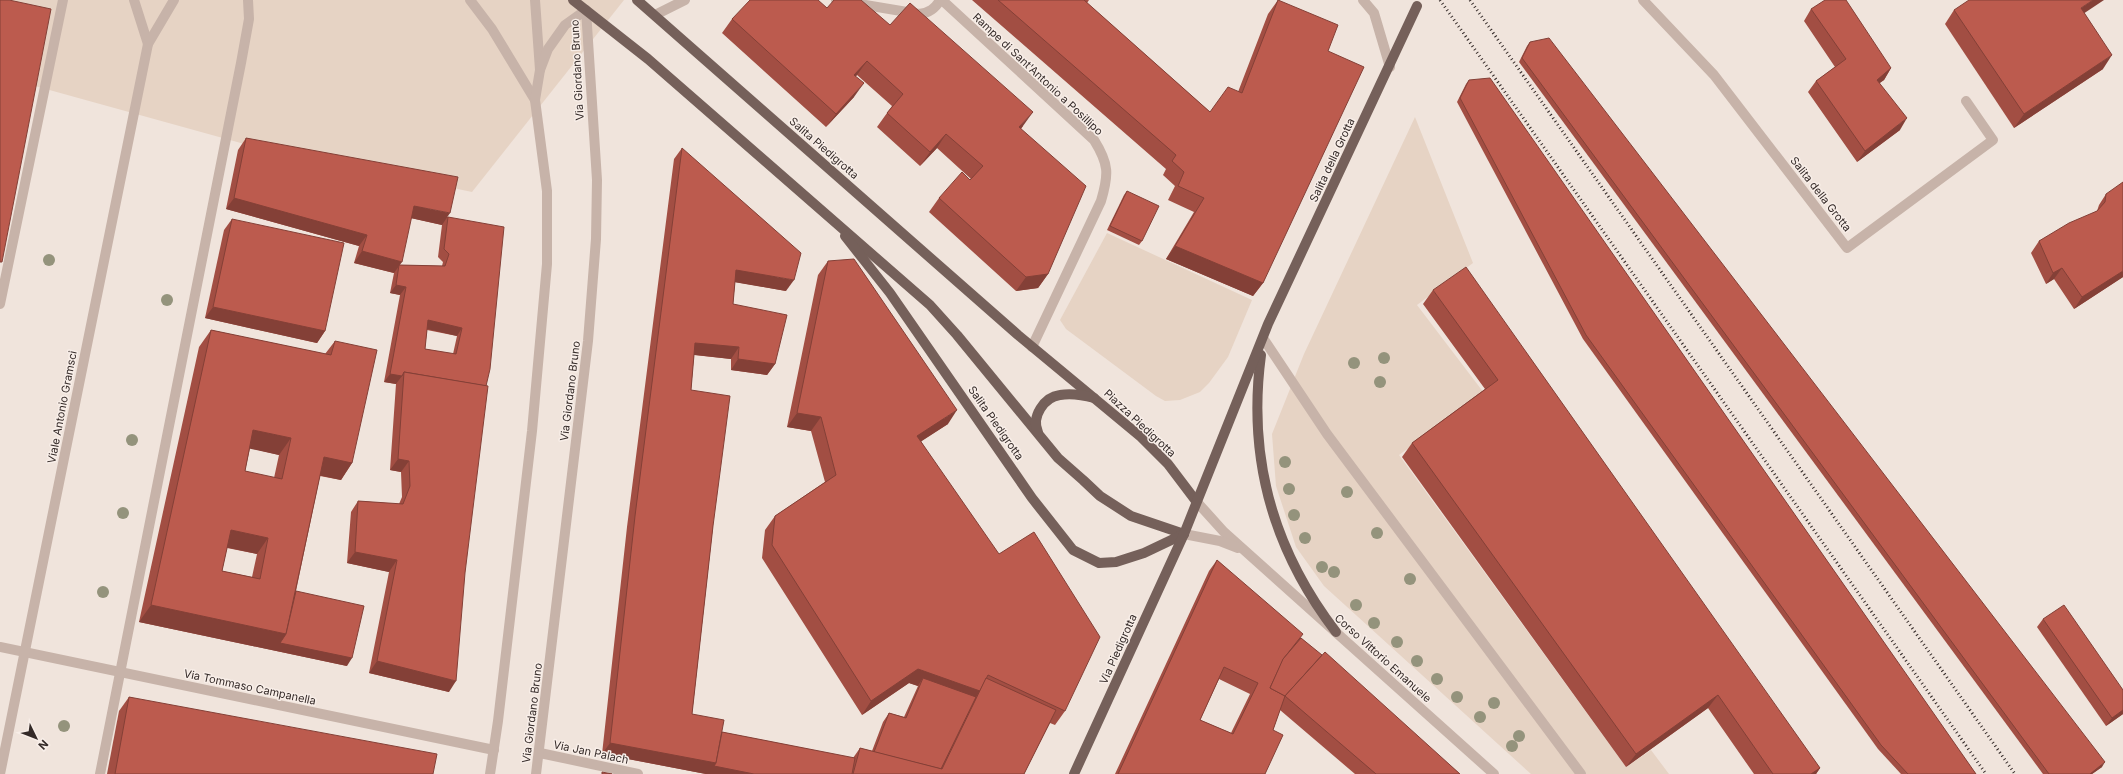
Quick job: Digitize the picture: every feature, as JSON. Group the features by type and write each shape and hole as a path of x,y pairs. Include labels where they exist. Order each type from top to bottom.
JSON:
{"main road":[{"name":"Salita Piedigrotta","path":"573,0 606,24 828,214 930,305 957,335 1058,458 1095,491 1119,509 1145,522 1184,534"},
{"name":"Salita Piedigrotta","path":"637,0 1032,347"},
{"name":"Salita della Grotta","path":"1263,338 1268,324 1390,67 1417,6"},
{"name":"Salita Piedigrotta","path":"828,214 890,293 1032,498 1073,550 1099,563 1116,562 1144,553 1184,534"},
{"path":"1263,338 1257,396 1257,428 1270,506 1282,540 1298,574 1318,608 1336,632"},
{"name":"Via Piedigrotta","path":"1074,774 1184,534 1196,501 1263,338"},
{"name":"Piazza Piedigrotta","path":"1032,347 1098,400 1157,452 1196,501"},
{"path":"1040,435 1036,424 1038,411 1055,396 1071,394 1098,400"}],"street":[{"path":"0,304 63,0"},
{"path":"134,0 148,44"},
{"path":"148,44 174,0"},
{"path":"100,774 122,672 245,40 249,19 248,0"},
{"path":"470,0 492,29 535,100"},
{"path":"534,0 540,70"},
{"path":"655,15 685,0"},
{"name":"Rampe di Sant'Antonio a Posillipo","path":"836,0 919,14 928,13 937,6 941,0 1094,140 1104,155 1107,168 1107,179 1102,201 1032,347"},
{"path":"1363,0 1374,13 1390,67"},
{"name":"Salita della Grotta","path":"1643,0 1714,75 1847,248 1993,140 1966,101"},
{"path":"490,774 532,431 547,264 547,191 535,100 540,70 548,49 559,32 586,10"},
{"name":"Via Giordano Bruno","path":"536,774 540,753 594,276 596,180 586,10"},
{"name":"Viale Antonio Gramsci","path":"0,774 148,44"},
{"path":"1263,338 1327,434 1581,774"},
{"name":"Piazza Piedigrotta","path":"1196,501 1216,524 1256,560"},
{"name":"Salita Piedigrotta","path":"1184,534 1233,546 1256,560"},
{"name":"Corso Vittorio Emanuele","path":"1256,560 1494,774"},
{"name":"Via Tommaso Campanella","path":"0,647 494,750"},
{"name":"Via Jan Palach","path":"540,753 638,774"}],"shaded area":[{"path":"0,0 624,0 472,192 248,145 35,86"},
{"path":"1415,117 1473,263 1417,305 1484,393 1399,455 1626,767 1651,750 1669,774 1531,774 1324,586 1296,547 1276,486 1272,434 1304,354"},
{"path":"1107,233 1252,300 1228,357 1209,383 1200,392 1180,400 1165,401 1156,396 1066,329 1060,320"}],"building":[{"path":"0,0 9,0 51,9 2,262 0,262"},
{"path":"750,0 818,0 827,8 834,0 861,0 890,25 910,3 1033,112 1019,127 1086,186 1048,274 1026,277 939,198 962,172 970,180 983,166 946,134 930,152 887,113 903,94 867,61 854,75 864,83 836,114 732,19"},
{"path":"998,0 1084,0 1210,112 1228,87 1242,93 1278,0 1338,25 1328,51 1364,67 1263,283 1175,246 1204,198 1178,186 1184,172 1172,161 1176,155"},
{"path":"1825,0 1846,0 1891,68 1877,80 1907,118 1865,151 1816,81 1846,59 1811,9"},
{"path":"1969,0 2093,0 2081,8 2112,55 2024,114 1954,10"},
{"path":"1549,38 2105,762 2090,774 2049,774 1522,58 1530,42"},
{"path":"1490,78 1976,774 1908,774 1881,745 1586,335 1460,98 1469,80"},
{"path":"246,138 458,177 450,213 414,206 402,262 362,251 367,235 234,198"},
{"path":"682,148 801,253 794,280 736,270 733,304 787,315 775,364 738,359 739,347 695,343 691,390 730,396 713,526 692,714 724,720 716,763 610,743 635,516"},
{"path":"2123,182 2123,271 2082,297 2062,268 2053,273 2039,241 2069,223 2097,211 2105,202 2106,194"},
{"path":"1127,191 1159,206 1142,241 1110,226"},
{"path":"448,217 504,227 490,369 486,386 404,372 402,376 390,374 406,287 396,285 399,265 445,266 449,254 444,249","holes":["428,320 462,328 456,354 425,349"]},
{"path":"232,219 344,243 325,331 213,307"},
{"path":"854,259 957,410 917,436 999,554 1034,532 1100,637 1065,711 988,675 980,691 918,669 871,701 772,545 775,516 836,475 821,417 797,413 828,261"},
{"path":"1466,267 1820,768 1811,774 1773,774 1718,695 1636,754 1412,443 1498,380 1433,290"},
{"path":"211,330 331,355 335,341 377,350 352,463 324,457 286,634 151,605","holes":["253,430 291,438 282,479 245,471","231,530 268,538 260,579 222,571"]},
{"path":"404,372 488,386 465,573 456,681 377,661 397,560 355,552 358,501 403,504 410,486 409,461 398,459"},
{"path":"1217,560 1303,634 1284,658 1270,688 1285,696 1273,730 1283,735 1265,774 1118,774","holes":["1224,667 1258,683 1233,734 1200,720"]},
{"path":"296,591 364,606 352,658 280,643 286,634"},
{"path":"2064,605 2123,690 2123,710 2112,718 2043,619"},
{"path":"1301,638 1322,655 1285,696 1270,688 1283,659"},
{"path":"1325,652 1460,774 1376,774 1285,696"},
{"path":"923,678 976,697 941,769 874,752 889,713 906,718"},
{"path":"986,678 1056,710 1024,774 853,774 860,748 942,769"},
{"path":"129,697 437,754 433,774 115,774"},
{"path":"722,732 855,758 852,774 754,774 714,766 716,763"}],"railway":[{"path":"1440,0 1986,774"},
{"path":"1470,0 2015,774"}]}
